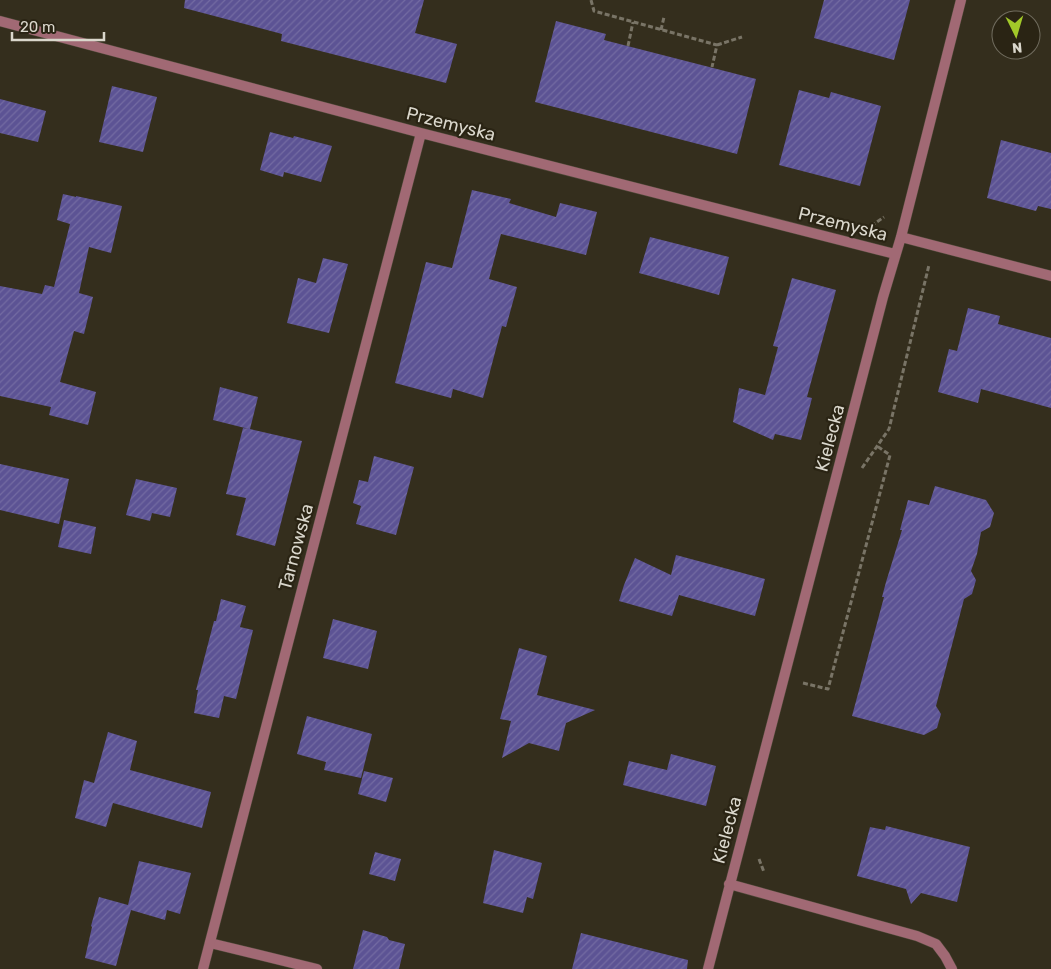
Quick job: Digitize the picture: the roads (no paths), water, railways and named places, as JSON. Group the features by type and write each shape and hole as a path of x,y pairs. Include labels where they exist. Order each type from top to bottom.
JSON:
{"street":[{"name":"Kielecka","path":"708,969 901,237 961,0"},
{"name":"Przemyska","path":"0,21 421,134 895,254"},
{"name":"Tarnowska","path":"203,969 421,134"},
{"name":"Przemyska","path":"901,237 1051,276"},
{"name":"Kielecka","path":"729,884 917,936 936,944 952,969"},
{"path":"210,943 316,969"}]}
